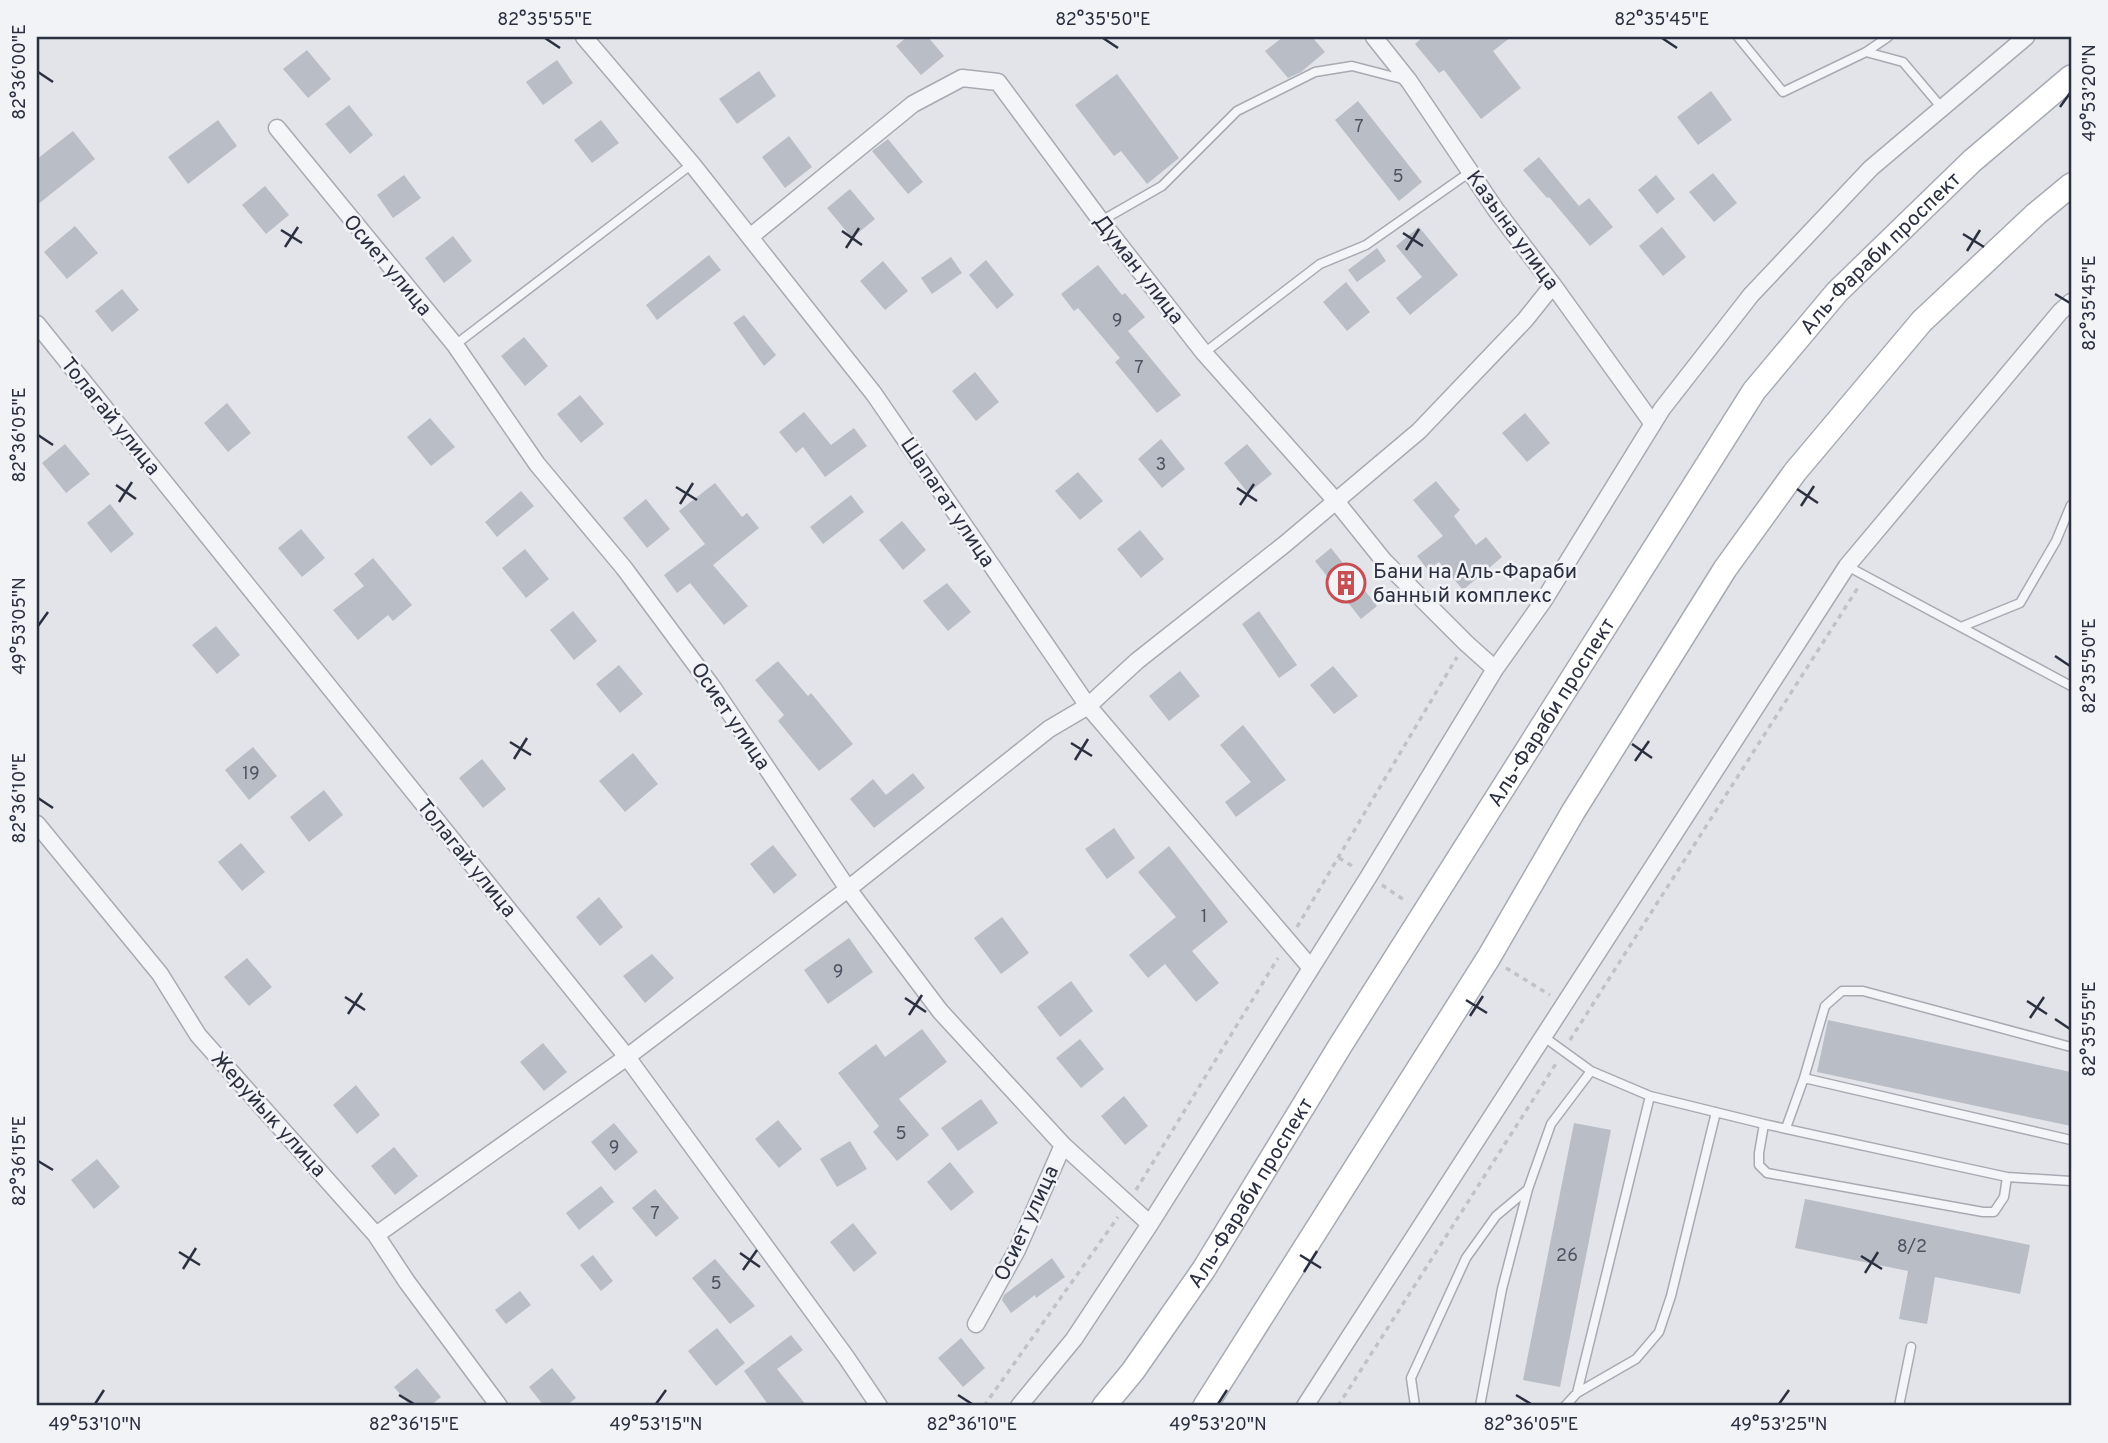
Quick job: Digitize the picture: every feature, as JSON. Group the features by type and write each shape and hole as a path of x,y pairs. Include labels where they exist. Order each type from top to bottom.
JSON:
{"street":[{"name":"Шапагат улица","path":"584,37 692,164 874,394 1088,706 1311,968"},
{"name":"Казына улица","path":"1374,37 1409,81 1496,210 1653,424"},
{"path":"1019,1406 1074,1339 1150,1224 1495,669 1544,600 1662,409 1751,295 1871,168 2026,37"},
{"name":"Аль-Фараби проспект","path":"1104,1406 1133,1371 1204,1269 1347,1034 1754,391 1838,292 1972,161 2071,77"},
{"name":"Думан улица","path":"750,237 913,104 962,78 998,82 1101,221 1204,353 1335,500 1384,561 1495,669"},
{"name":"Осиет улица","path":"277,128 455,345 537,464 624,568 713,688 848,889 940,1011 1063,1144 1017,1250 975,1324"},
{"path":"1205,1406 1489,957 1573,812 1725,569 1794,471 1922,321 2036,214 2071,185"},
{"path":"376,1236 627,1057 848,889 1049,729 1088,706 1137,661 1284,544 1419,431 1525,320 1553,285"},
{"path":"1305,1406 1847,566 2071,302"},
{"name":"Толагай улица","path":"37,324 627,1057 879,1406"},
{"name":"Жеруйык улица","path":"37,824 160,974 198,1035 376,1236 499,1406"},
{"path":"1063,1144 1150,1224"}],"lane":[{"path":"1738,37 1783,92 1866,52 1888,37"},
{"path":"1866,52 1903,62 1942,108"},
{"path":"1101,221 1162,186 1237,111 1315,72 1352,66 1409,81"},
{"path":"455,345 692,164"},
{"path":"1204,353 1320,264 1366,245 1470,172"},
{"path":"1961,627 2020,603 2056,541 2071,505"},
{"path":"1847,566 2071,686"},
{"path":"1786,1128 1825,1006 1842,991 1863,991 2071,1047"},
{"path":"1544,1037 1591,1071 1650,1096 2007,1177 2071,1181"},
{"path":"1480,1406 1502,1289 1528,1189 1551,1124 1591,1071"},
{"path":"1804,1078 2071,1139"},
{"path":"1577,1393 1650,1096"},
{"path":"1565,1406 1577,1393 1636,1359 1659,1332 1671,1296 1716,1112"},
{"path":"1764,1124 1759,1165 1767,1173 1983,1212 1994,1212 2004,1197 2007,1177"},
{"path":"1415,1406 1411,1378 1466,1258 1496,1216 1528,1189"},
{"path":"1899,1406 1911,1347"}],"path":[{"path":"1338,1406 1866,575"},
{"path":"984,1406 1127,1204 1466,643"},
{"path":"1489,957 1585,1016"}],"building":[{"path":"907,37 928,37 944,56 921,75 896,46"},
{"path":"1283,37 1312,37 1325,52 1301,72 1288,78 1265,51"},
{"path":"1423,37 1511,37 1493,51 1521,88 1481,119 1444,70 1439,73 1415,44"},
{"path":"307,50 331,79 308,98 283,69"},
{"path":"557,60 573,83 543,105 526,82"},
{"path":"759,71 776,96 737,124 719,99"},
{"path":"1117,74 1179,158 1147,184 1121,151 1114,156 1075,105"},
{"path":"1711,91 1732,120 1698,145 1677,117"},
{"path":"1358,101 1422,182 1399,201 1335,120"},
{"path":"349,105 373,135 350,154 325,124"},
{"path":"218,120 237,146 188,184 168,157"},
{"path":"601,120 619,143 592,163 574,140"},
{"path":"73,131 95,159 37,205 37,159"},
{"path":"789,136 812,167 785,188 762,157"},
{"path":"888,139 923,182 908,194 872,151"},
{"path":"1539,157 1579,206 1589,198 1613,227 1590,246 1523,170"},
{"path":"1713,173 1737,203 1714,222 1689,192"},
{"path":"404,175 421,198 393,218 377,195"},
{"path":"1656,175 1675,199 1657,214 1638,190"},
{"path":"265,186 289,215 266,234 242,205"},
{"path":"850,189 875,219 852,238 827,208"},
{"path":"75,226 98,253 67,279 44,252"},
{"path":"1419,227 1458,275 1410,315 1396,298 1422,277 1396,246"},
{"path":"1662,227 1686,257 1663,276 1639,246"},
{"path":"453,236 472,261 444,283 425,258"},
{"path":"1377,248 1386,261 1357,282 1348,270"},
{"path":"709,255 721,270 657,320 646,305"},
{"path":"951,257 962,273 932,294 921,278"},
{"path":"986,260 1014,295 997,309 969,275"},
{"path":"883,261 908,291 885,310 860,281"},
{"path":"1098,265 1122,295 1125,293 1145,317 1128,331 1181,395 1157,413 1115,362 1120,358 1078,308 1074,311 1061,294"},
{"path":"1346,282 1370,312 1347,331 1323,302"},
{"path":"122,289 139,310 112,332 95,311"},
{"path":"744,315 776,355 764,366 733,323"},
{"path":"524,337 548,366 525,386 501,356"},
{"path":"975,372 999,402 976,421 952,391"},
{"path":"580,395 604,424 581,443 557,414"},
{"path":"227,403 251,433 228,452 204,423"},
{"path":"804,412 831,445 854,428 867,446 825,477 803,447 796,453 779,432"},
{"path":"1525,413 1550,443 1527,462 1502,433"},
{"path":"430,418 455,447 431,466 407,437"},
{"path":"1161,439 1185,469 1162,488 1138,459"},
{"path":"65,444 90,474 66,493 42,463"},
{"path":"1247,444 1272,474 1248,493 1224,463"},
{"path":"1078,472 1103,501 1080,520 1055,491"},
{"path":"1436,481 1460,510 1454,516 1476,545 1486,537 1502,557 1463,590 1439,562 1428,570 1417,556 1443,536 1413,500"},
{"path":"715,483 742,517 747,513 759,528 713,565 748,606 724,625 690,583 677,593 664,575 705,544 679,511"},
{"path":"521,491 534,506 497,537 485,522"},
{"path":"851,495 864,512 823,544 810,527"},
{"path":"646,499 670,529 647,548 623,518"},
{"path":"110,504 134,534 111,553 87,523"},
{"path":"902,521 926,550 903,570 879,540"},
{"path":"301,529 325,558 302,577 278,548"},
{"path":"1140,530 1164,559 1141,578 1117,549"},
{"name":"Бани на Аль-Фараби банный комплекс","path":"1331,548 1377,606 1361,619 1315,561"},
{"path":"525,549 549,579 526,598 502,568"},
{"path":"373,558 412,605 393,621 388,615 358,640 333,610 364,586 354,574"},
{"path":"947,583 971,612 948,631 923,601"},
{"path":"573,611 597,641 574,660 550,630"},
{"path":"1259,611 1297,665 1279,678 1242,624"},
{"path":"216,626 240,655 217,674 192,645"},
{"path":"778,661 808,696 811,693 853,744 819,771 778,721 784,715 755,680"},
{"path":"619,665 643,694 620,713 596,684"},
{"path":"1333,666 1358,696 1334,714 1310,685"},
{"path":"1180,671 1200,696 1169,721 1149,696"},
{"path":"1243,725 1286,780 1236,817 1225,802 1251,782 1220,745"},
{"path":"253,747 277,776 249,800 225,770"},
{"path":"633,753 658,784 625,812 599,781"},
{"path":"482,759 506,789 483,808 459,778"},
{"path":"913,773 925,788 874,828 850,799 873,779 886,795"},
{"path":"324,790 343,815 309,842 290,817"},
{"path":"1114,828 1135,858 1107,879 1085,849"},
{"path":"241,843 265,872 242,891 218,862"},
{"path":"773,845 797,875 774,894 750,864"},
{"path":"1169,846 1228,922 1192,951 1219,983 1196,1002 1165,964 1148,978 1129,955 1176,917 1138,872"},
{"path":"599,897 623,927 600,946 576,917"},
{"path":"1002,917 1029,953 1001,974 974,938"},
{"path":"849,938 873,972 828,1004 804,970"},
{"path":"652,954 674,978 645,1003 623,976"},
{"path":"247,958 272,987 249,1006 224,977"},
{"path":"1071,981 1093,1011 1060,1037 1037,1007"},
{"path":"1828,1020 2071,1072 2071,1126 1817,1072"},
{"path":"922,1029 947,1062 899,1099 929,1135 897,1161 873,1132 879,1126 838,1073 876,1044 885,1057"},
{"path":"1080,1039 1104,1069 1081,1088 1056,1058"},
{"path":"543,1043 567,1072 544,1091 520,1062"},
{"path":"356,1085 380,1115 357,1134 333,1105"},
{"path":"1124,1096 1148,1126 1125,1145 1101,1116"},
{"path":"981,1099 998,1123 958,1151 941,1128"},
{"path":"778,1120 802,1149 779,1168 755,1139"},
{"path":"614,1123 638,1152 615,1171 591,1142"},
{"path":"1574,1123 1611,1130 1560,1387 1523,1380"},
{"path":"850,1141 867,1169 837,1187 820,1159"},
{"path":"394,1147 418,1176 395,1195 371,1166"},
{"path":"97,1159 120,1187 94,1209 71,1180"},
{"path":"950,1162 974,1192 951,1211 927,1182"},
{"path":"601,1186 614,1202 579,1230 566,1213"},
{"path":"655,1189 679,1218 656,1237 632,1208"},
{"path":"1805,1199 2030,1245 2020,1294 1935,1277 1927,1324 1899,1319 1908,1271 1795,1248"},
{"path":"853,1223 877,1253 854,1272 830,1242"},
{"path":"593,1255 613,1281 601,1291 580,1265"},
{"path":"1052,1258 1065,1277 1011,1313 1002,1300 1004,1295"},
{"path":"715,1259 755,1306 730,1324 692,1278"},
{"path":"520,1291 531,1305 506,1324 495,1310"},
{"path":"717,1328 745,1363 716,1386 688,1351"},
{"path":"791,1335 803,1350 777,1369 807,1406 769,1406 744,1371"},
{"path":"961,1338 985,1368 963,1387 938,1358"},
{"path":"417,1368 441,1397 430,1406 410,1406 394,1387"},
{"path":"552,1368 576,1398 566,1406 544,1406 529,1387"}],"place":[{"name":"Бани на Аль-Фараби банный комплекс","path":"1346,583"}]}
